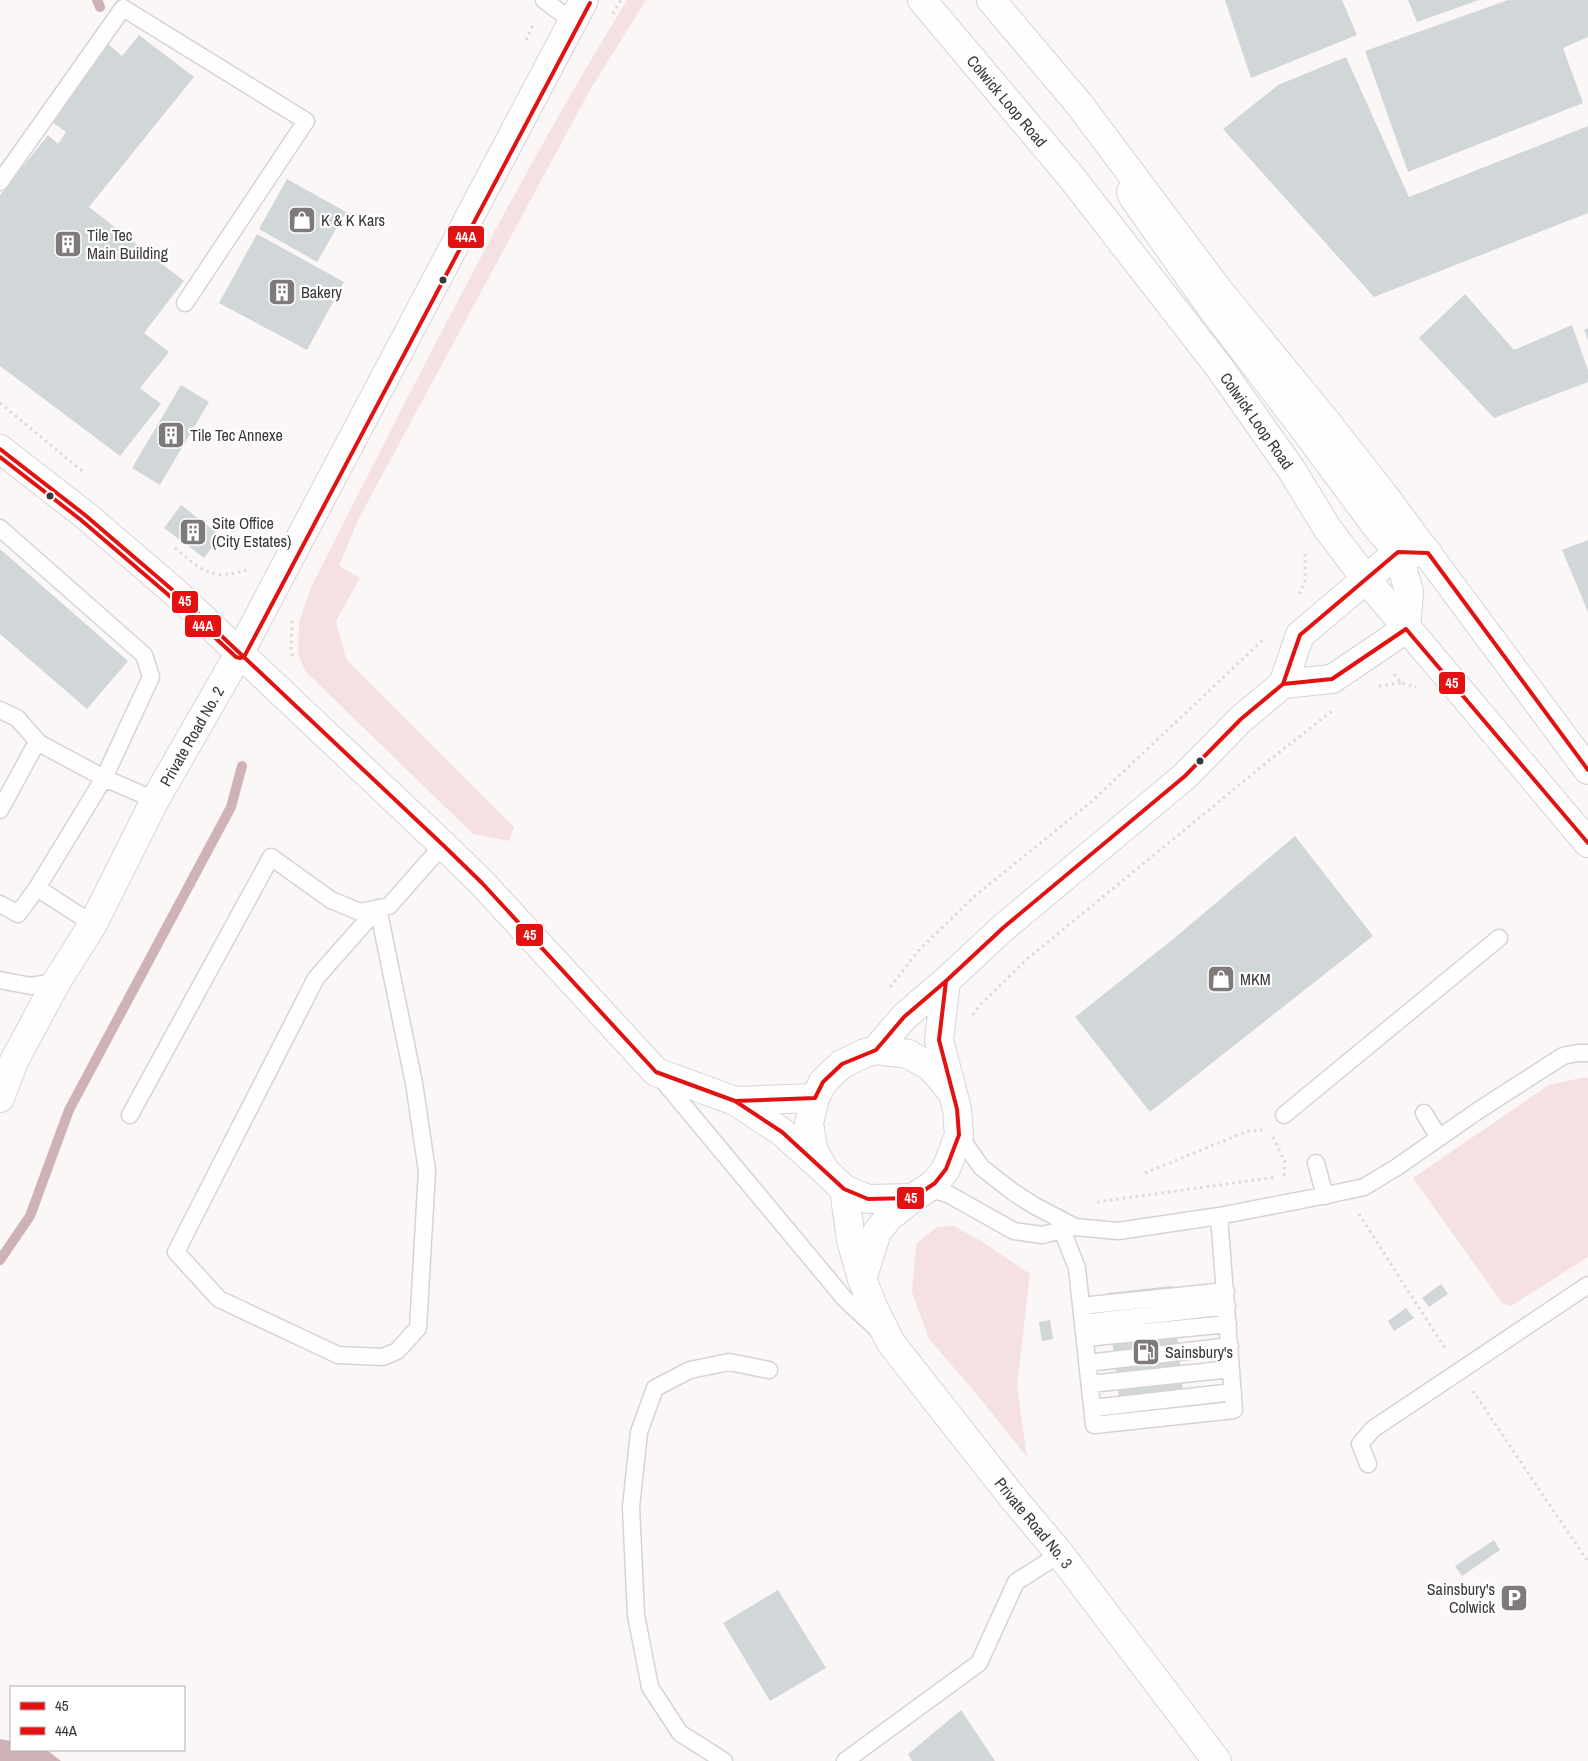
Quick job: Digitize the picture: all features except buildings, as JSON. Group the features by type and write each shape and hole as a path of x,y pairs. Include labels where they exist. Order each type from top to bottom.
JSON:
{"street":[{"name":"Colwick Loop Road","path":"922,0 1072,178 1219,367 1292,472 1327,528 1365,578 1588,843"},
{"path":"991,0 1079,104 1220,292 1325,420 1428,553 1588,770"},
{"name":"Private Road No. 2","path":"0,1098 14,1061 57,981 93,924 155,800 240,652 578,11"},
{"path":"1112,146 1133,197 1210,306 1376,526 1398,552 1410,592 1406,629 1332,678 1283,684"},
{"path":"0,449 86,515 176,593 240,652 482,883 656,1072 735,1101 782,1132 835,1180 868,1199 920,1193"},
{"path":"835,1180 813,1149 810,1123 815,1098 823,1082 842,1064 876,1050 904,1017 1004,927 1185,776 1241,719 1283,684 1300,635 1365,578 1398,552 1428,553"},
{"path":"862,1279 877,1232 889,1217 935,1183 946,1169 959,1135 957,1109 939,1040 946,981"},
{"path":"876,1050 908,1054 931,1067 952,1092"},
{"path":"735,1101 815,1098"},
{"name":"Private Road No. 3","path":"835,1180 862,1279 891,1343 1013,1498 1060,1554 1210,1758"}],"lane":[{"path":"545,0 578,11"},
{"path":"0,182 123,8 306,121 186,303"},
{"path":"0,528 144,656 152,677 104,778 37,888 18,914 0,904"},
{"path":"0,710 17,718 40,744 104,778 155,800"},
{"path":"0,810 37,742 40,744"},
{"path":"130,1115 271,857 331,900 360,912 390,906 443,845"},
{"path":"37,888 93,924"},
{"path":"378,908 414,1083 427,1171 418,1328 397,1351 383,1357 338,1355 219,1299 176,1252 316,978 378,908"},
{"path":"1284,1115 1499,938"},
{"path":"0,980 30,986 57,981"},
{"path":"920,1193 948,1194 1014,1231 1042,1235 1068,1228 1118,1231 1219,1216 1324,1196 1364,1187 1563,1056 1577,1052 1588,1053"},
{"path":"656,1072 844,1298 891,1343"},
{"path":"1424,1113 1439,1138"},
{"path":"959,1135 981,1168 1013,1192 1068,1228 1077,1268 1093,1408 1232,1392 1219,1216"},
{"path":"1317,1167 1324,1196"},
{"path":"1368,1464 1360,1444 1373,1429 1588,1285"},
{"path":"1081,1306 1226,1298"},
{"path":"1084,1331 1226,1298"},
{"path":"1084,1331 1228,1324"},
{"path":"1088,1363 1230,1346"},
{"path":"724,1761 680,1733 650,1687 636,1615 631,1507 639,1432 655,1388 690,1370 729,1362 769,1370"},
{"path":"1090,1384 1231,1369"},
{"path":"846,1761 979,1662 1016,1582 1060,1554"}],"path":[{"path":"524,44 545,0"},
{"path":"611,17 621,0"},
{"path":"0,404 88,476"},
{"path":"172,546 195,565 215,575 238,573 251,568"},
{"path":"1298,596 1304,581 1304,546"},
{"path":"293,619 291,648 294,665"},
{"path":"886,994 895,979 920,949 977,894 1090,803 1268,635"},
{"path":"1376,686 1401,682"},
{"path":"969,1022 979,1006 1026,960 1338,706"},
{"path":"1145,1173 1248,1132 1262,1129 1273,1137 1281,1152 1285,1162 1284,1176"},
{"path":"1093,1203 1284,1176 1317,1167"}],"shaded area":[{"path":"627,0 646,0 590,90 358,520 339,566 360,578 336,621 346,659 514,827 509,841 473,834 305,671 298,653 299,622 311,587 463,290 584,71"},
{"path":"1585,1077 1588,1079 1588,1257 1511,1306 1502,1303 1413,1178 1549,1085"},
{"path":"954,1226 981,1241 1030,1274 1017,1386 1027,1457 929,1339 912,1292 916,1244 937,1227"},
{"path":"0,1739 10,1741 10,1751 48,1751 61,1761 0,1761"}],"waterway":[{"path":"97,0 100,7"},
{"path":"0,1260 30,1216 69,1110 231,807 242,766"}],"transit line":[{"name":"44A","path":"0,457 81,520 172,598 236,657 244,657 590,3"},
{"name":"45","path":"0,449 85,515 176,593 443,845 482,883 656,1072 735,1101 782,1132 844,1189 868,1199 913,1198 935,1183 946,1169 959,1135 957,1109 939,1040 946,981"},
{"name":"45","path":"735,1101 815,1098 823,1082 842,1064 876,1050 904,1017 1004,927 1185,776 1241,719 1283,684 1300,635 1398,552 1428,553 1588,770"},
{"name":"45","path":"1283,684 1332,679 1406,629 1588,843"}],"place":[{"name":"K & K Kars","path":"302,220"},
{"name":"Tile Tec Main Building","path":"68,244"},
{"name":"Bakery","path":"282,292"},
{"name":"Tile Tec Annexe","path":"171,435"},
{"name":"Site Office (City Estates)","path":"193,532"},
{"name":"MKM","path":"1221,979"},
{"name":"Sainsbury's","path":"1146,1352"},
{"name":"Sainsbury's Colwick","path":"1514,1598"}]}
